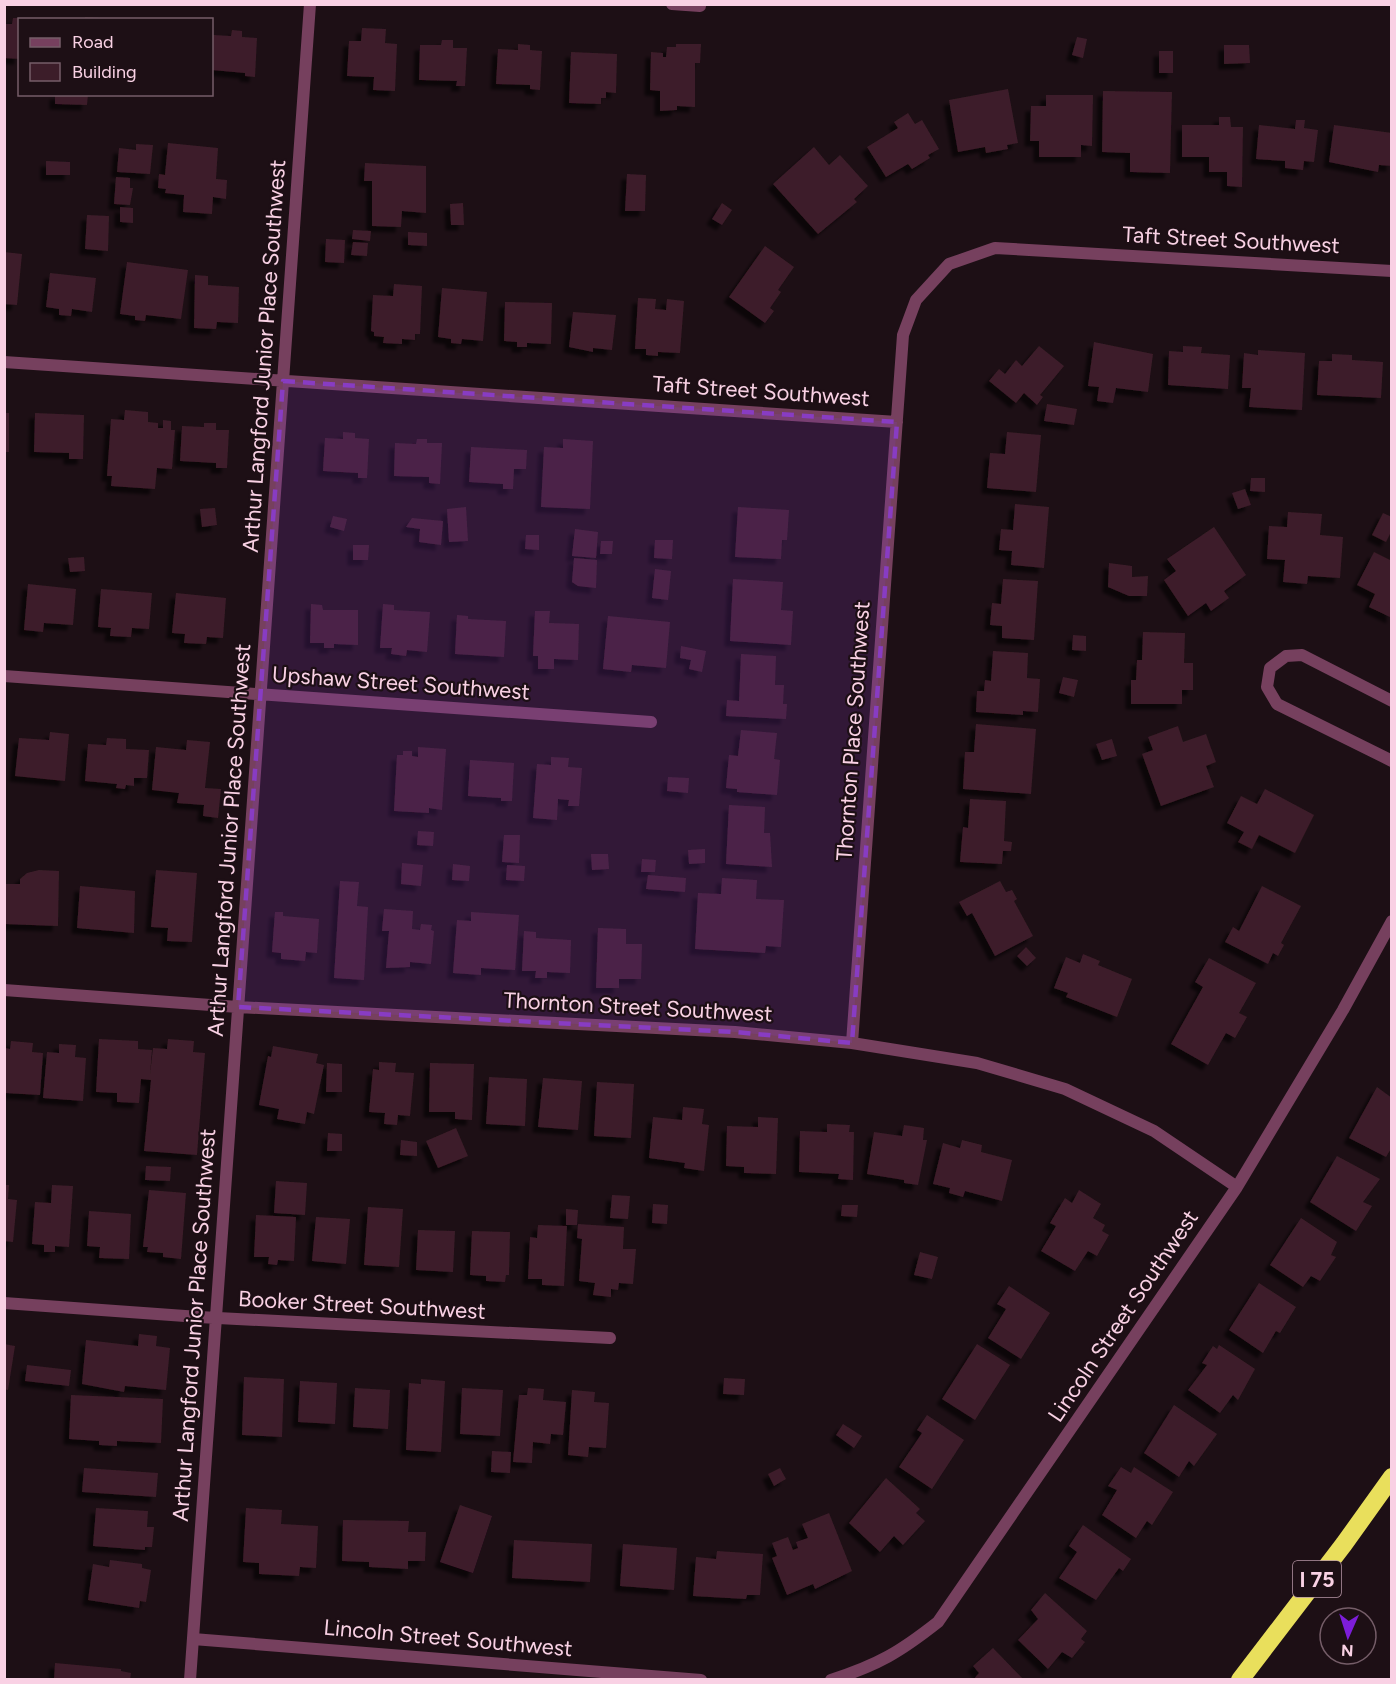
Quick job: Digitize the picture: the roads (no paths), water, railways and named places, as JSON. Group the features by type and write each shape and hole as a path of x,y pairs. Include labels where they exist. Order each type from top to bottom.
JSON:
{"highway":[{"name":"I 75","path":"1240,1680 1392,1477"}],"street":[{"name":"Arthur Langford Junior Place Southwest","path":"190,1680 310,4"},
{"path":"672,4 700,6"},
{"name":"Taft Street Southwest","path":"4,362 897,422 903,335 916,300 949,264 995,248 1392,271"},
{"name":"Thornton Place Southwest","path":"852,1043 897,422"},
{"path":"1392,701 1302,655 1286,656 1270,668 1267,687 1277,704 1392,761"},
{"name":"Upshaw Street Southwest","path":"4,676 651,722"},
{"name":"Lincoln Street Southwest","path":"831,1680 871,1668 902,1651 938,1622 1237,1187 1343,1010 1392,921"},
{"name":"Thornton Street Southwest","path":"4,990 238,1007 735,1032 852,1043 977,1063 1065,1089 1154,1131 1237,1187"},
{"name":"Booker Street Southwest","path":"4,1303 216,1318 610,1338"},
{"name":"Lincoln Street Southwest","path":"193,1640 701,1680"}]}
